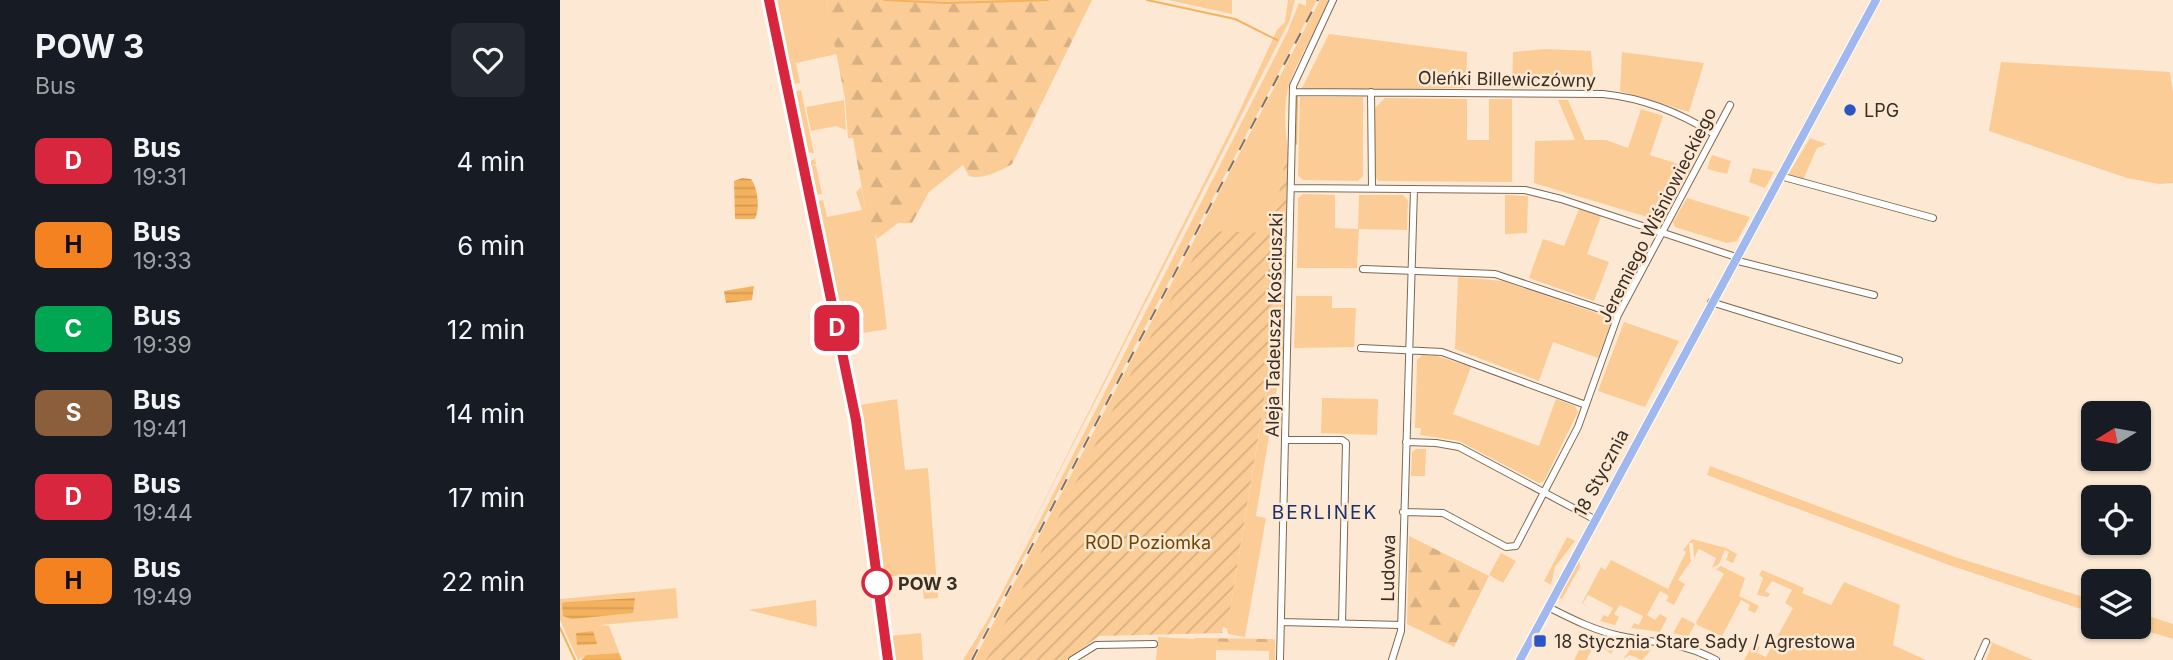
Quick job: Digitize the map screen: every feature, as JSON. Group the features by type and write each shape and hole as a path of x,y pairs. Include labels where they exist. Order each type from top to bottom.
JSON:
{"main road":[{"name":"18 Stycznia","path":"1520,660 1876,0"}],"street":[{"path":"769,0 856,420 888,660"},
{"name":"Aleja Tadeusza Kościuszki","path":"1280,660 1293,92 1294,81 1333,0"},
{"name":"Oleńki Billewiczówny","path":"1293,92 1618,96 1644,101 1684,116 1714,134"},
{"path":"1371,92 1372,188"},
{"name":"Jeremiego Wiśniowieckiego","path":"1404,512 1443,513 1512,548 1518,544 1546,494 1586,405 1618,315 1730,105"},
{"path":"1780,176 1933,218"},
{"path":"1292,188 1525,190 1663,232 1735,258 1874,295"},
{"name":"Ludowa","path":"1392,660 1399,642 1401,625 1414,189"},
{"path":"1363,269 1495,274 1618,315"},
{"path":"1711,303 1899,360"},
{"path":"1361,348 1410,349 1450,354 1586,405"},
{"path":"1286,440 1342,440 1346,443 1342,624"},
{"path":"1406,442 1459,447 1594,519"},
{"path":"1548,607 1587,628 1678,645 1716,660"},
{"path":"1281,622 1401,625"},
{"path":"1978,660 1986,642"},
{"path":"1072,660 1099,644 1154,644"}],"green space":[{"path":"826,0 837,54 796,63 800,83 792,84 789,79 773,2"},
{"path":"826,0 1092,0 1012,164 980,177 969,176 963,165 929,192 912,223 898,223 877,239 865,206 853,138 848,138 845,99"},
{"path":"1168,0 1232,0 1232,14"},
{"path":"1288,0 1295,0 1289,22 1004,580 1234,123 1277,30 1285,22"},
{"path":"1306,0 1317,0 970,660 963,660 987,621 1047,506 1287,33 1299,3 1306,6"},
{"path":"1320,0 1331,0 1300,59 1287,94 1285,119 1289,159 1285,160 1272,233 1163,314 986,660 974,660"},
{"path":"1329,34 1467,52 1466,88 1301,90"},
{"path":"1545,49 1591,51 1594,88 1512,88 1513,52"},
{"path":"1622,52 1704,63 1689,112 1620,91"},
{"path":"2001,62 2170,72 2173,93 2173,183 2159,184 2127,178 1989,131"},
{"path":"801,90 814,153 804,152 794,92"},
{"path":"1300,97 1363,97 1363,176 1358,181 1303,180 1298,176"},
{"path":"1385,98 1467,99 1467,140 1489,140 1489,99 1512,99 1512,182 1379,181 1374,176 1374,109"},
{"path":"844,100 846,130 836,126 811,131 806,107"},
{"path":"1558,100 1568,100 1585,140 1606,140 1628,148 1641,109 1663,116 1650,155 1691,168 1664,218 1657,220 1534,183 1535,141 1575,140"},
{"path":"1810,138 1827,144 1817,148 1803,180 1788,175"},
{"path":"1712,155 1731,161 1727,174 1707,169"},
{"path":"815,159 816,164 811,166 816,165 822,194 815,195 807,162"},
{"name":"ROD Poziomka","path":"1285,159 1289,159 1284,279 1279,289 1282,292 1227,628 1223,627 1222,633 1099,636 1066,660 986,660 1137,362 1208,231 1272,233"},
{"path":"1753,168 1774,172 1765,188 1749,182"},
{"path":"861,187 865,206 874,224 887,329 846,336 824,233 820,234 814,202 823,200 827,217 862,210 856,192"},
{"path":"1303,194 1335,195 1335,228 1358,229 1359,195 1403,195 1408,200 1407,230 1359,229 1357,268 1297,268 1298,198"},
{"path":"1505,195 1528,196 1527,233 1505,234"},
{"path":"1687,198 1750,217 1737,241 1727,243 1675,227 1673,222"},
{"path":"1579,209 1601,216 1587,254 1609,262 1594,301 1529,278 1543,239 1564,246"},
{"path":"1458,277 1503,281 1608,317 1611,323 1598,358 1553,342 1539,381 1455,349"},
{"path":"1282,294 1287,295 1285,365 1280,369 1256,516 1266,518 1245,637 1228,634 1227,628"},
{"path":"1296,296 1332,296 1332,308 1356,308 1354,347 1294,348"},
{"path":"1624,322 1679,341 1645,407 1598,391"},
{"path":"1422,355 1437,356 1471,367 1453,414 1539,446 1556,399 1575,406 1578,412 1544,481 1539,483 1459,441 1420,435 1421,428 1415,428 1417,360"},
{"path":"1322,398 1378,399 1377,435 1321,433"},
{"path":"897,399 905,470 928,468 938,598 924,599 921,574 882,577 860,405"},
{"path":"1426,449 1425,476 1411,476 1412,452"},
{"path":"1710,466 1955,557 2081,596 2081,609 1949,565 1707,475"},
{"path":"1409,536 1489,576 1454,647 1407,624"},
{"path":"1567,537 1575,541 1555,567 1551,585 1544,581"},
{"path":"1692,539 1726,548 1737,554 1733,563 1726,560 1729,552 1725,550 1719,564 1712,568 1716,558 1699,549 1694,558 1693,543 1689,543 1691,561 1678,580 1685,584 1674,605 1666,601 1669,596 1660,591 1647,615 1655,620 1660,614 1667,618 1660,632 1631,628 1634,623 1639,625 1643,616 1620,605 1614,614 1619,617 1615,625 1600,621 1604,615 1608,617 1613,608 1588,595 1583,603 1589,609 1582,603 1601,567 1605,570 1611,560 1668,589 1686,552 1683,550"},
{"path":"1501,553 1516,561 1503,583 1489,575"},
{"path":"1579,558 1580,567 1562,599 1558,598"},
{"path":"1721,566 1745,578 1739,596 1759,606 1755,613 1748,610 1750,605 1741,600 1722,636 1697,625 1696,622 1724,574 1716,569"},
{"path":"1762,570 1804,588 1802,593 1831,605 1844,582 1900,605 1893,645 1926,660 1744,660 1753,644 1760,647 1757,653 1766,657 1793,608 1785,603 1792,590 1772,581 1765,591 1770,594 1768,597 1757,595 1763,578 1759,575"},
{"path":"676,588 678,618 600,625 609,626 622,660 619,653 586,655 578,660 560,620 560,599"},
{"path":"816,600 817,627 748,610"},
{"path":"1682,617 1695,624 1688,637 1673,633"},
{"path":"2151,617 2173,624 2173,639 2151,632"},
{"path":"921,633 923,660 892,660 889,636"},
{"path":"1586,636 1616,644 1611,654 1596,642 1586,660 1574,660"},
{"path":"1158,637 1269,643 1275,639 1275,660 1269,660 1269,651 1216,650 1216,660 1156,660"},
{"path":"1195,638 1273,639 1273,643 1195,641"},
{"path":"1984,640 2033,660 1986,660 1992,644"},
{"path":"1633,646 1652,649 1642,660 1630,655 1623,659"}],"shaded area":[{"path":"751,179 757,193 755,219 735,219 734,181"},
{"path":"754,286 752,300 726,303 724,291"},
{"path":"635,598 633,613 572,619 563,616 562,603 566,602"},
{"path":"593,631 597,644 577,645 576,633"},
{"path":"619,653 622,660 581,660 586,655"}],"waterway":[{"path":"884,0 946,3 1048,0"},
{"path":"1147,0 1235,19 1277,40"},
{"path":"776,2 791,79"},
{"path":"1296,144 1297,96"},
{"path":"794,97 805,148"},
{"path":"809,167 814,192"},
{"path":"817,205 844,337"},
{"path":"845,341 859,406 872,504"},
{"path":"560,628 575,660"}],"railway":[{"path":"972,660 1318,0"}],"bus line":[{"name":"D","path":"769,0 850,386 888,660"}],"place":[{"name":"LPG","path":"1850,110"},
{"name":"POW 3","path":"877,583"},
{"name":"18 Stycznia Stare Sady / Agrestowa","path":"1540,641"}],"district":[{"name":"BERLINEK","path":"1325,512"}]}
